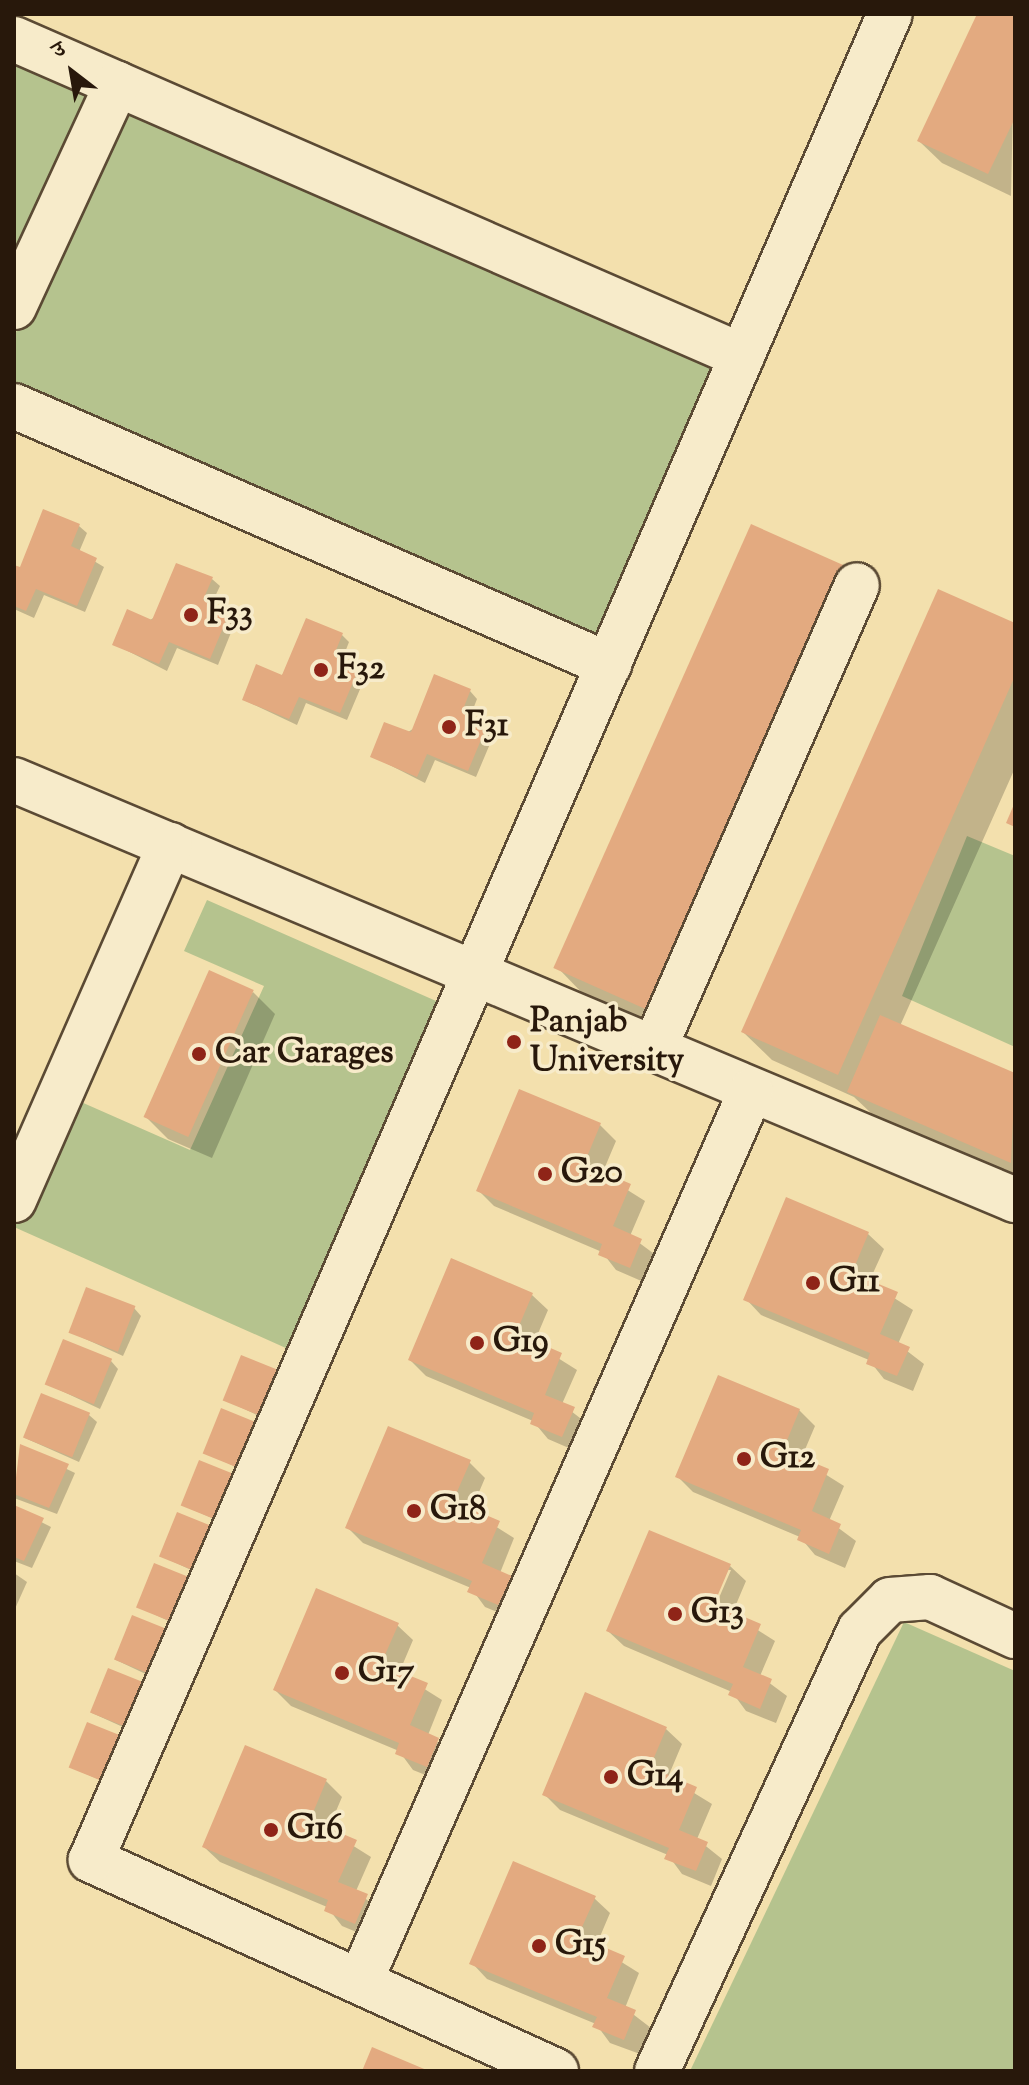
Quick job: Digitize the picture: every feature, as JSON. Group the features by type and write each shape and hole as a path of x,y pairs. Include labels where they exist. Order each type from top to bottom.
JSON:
{"lane":[{"path":"556,2071 91,1860 890,14"},
{"path":"14,39 742,356"},
{"path":"14,307 117,84"},
{"path":"14,406 609,665"},
{"path":"654,1049 857,585"},
{"path":"14,780 1015,1200"},
{"path":"14,1200 170,845"},
{"path":"360,1982 751,1091"},
{"path":"657,2071 860,1630 890,1600 930,1597 1015,1636"}],"green space":[{"path":"14,54 103,92 14,286"},
{"path":"122,97 726,363 603,650 14,394 14,337"},
{"path":"967,836 1015,856 1015,1047 902,996"},
{"path":"207,900 452,1008 297,1353 14,1227 72,1098 190,1150 264,986 184,951"},
{"path":"904,1622 1015,1671 1015,2071 690,2071"}],"building":[{"path":"977,14 1015,14 1015,118 988,174 917,141"},
{"path":"43,509 80,524 71,546 97,558 77,606 36,589 26,611 14,606 14,565 20,567"},
{"path":"751,524 849,568 651,1012 553,968"},
{"name":"F33","path":"176,563 213,577 203,600 230,611 210,659 169,642 159,664 112,645 127,609 152,620"},
{"path":"938,589 1015,623 1015,676 838,1075 741,1032"},
{"name":"F32","path":"306,618 343,633 334,655 360,666 340,713 299,697 289,719 242,700 256,664 282,675"},
{"name":"F31","path":"434,674 471,689 462,712 488,723 468,771 427,754 417,777 370,757 384,722 411,732"},
{"path":"1015,802 1015,827 1006,823"},
{"name":"Car Garages","path":"209,970 254,990 188,1137 144,1117"},
{"path":"880,1015 1015,1073 1011,1163 847,1092"},
{"name":"G20","path":"519,1089 601,1123 584,1164 631,1184 613,1226 642,1239 630,1268 598,1255 602,1244 476,1191"},
{"name":"G11","path":"786,1197 869,1232 852,1273 898,1292 880,1334 910,1347 897,1376 866,1364 870,1353 743,1300"},
{"name":"G19","path":"451,1258 533,1293 516,1333 562,1353 545,1395 575,1407 562,1437 530,1424 534,1413 408,1360"},
{"path":"86,1287 135,1306 118,1352 68,1333"},
{"path":"63,1339 112,1359 94,1404 45,1384"},
{"path":"241,1355 290,1375 272,1420 223,1400"},
{"name":"G12","path":"718,1375 800,1409 783,1450 829,1469 812,1511 841,1524 829,1554 797,1540 801,1530 675,1477"},
{"path":"41,1393 90,1413 72,1457 23,1438"},
{"path":"221,1408 269,1427 251,1473 203,1453"},
{"name":"G18","path":"388,1426 471,1460 453,1501 500,1521 482,1563 512,1576 498,1605 467,1592 472,1581 345,1528"},
{"path":"20,1444 69,1464 49,1508 14,1494"},
{"path":"199,1460 248,1480 230,1525 181,1505"},
{"path":"14,1505 44,1518 24,1561 14,1557"},
{"path":"177,1512 226,1532 208,1576 159,1557"},
{"name":"G13","path":"649,1530 731,1564 714,1604 761,1624 743,1667 772,1679 760,1709 728,1695 733,1684 606,1631"},
{"path":"154,1563 203,1583 185,1627 136,1608"},
{"name":"G17","path":"316,1588 399,1623 381,1664 428,1683 410,1725 439,1738 427,1767 395,1754 399,1743 273,1690"},
{"path":"132,1615 181,1635 163,1679 114,1660"},
{"path":"108,1668 157,1688 139,1732 90,1713"},
{"name":"G14","path":"585,1692 667,1727 650,1767 697,1787 679,1830 708,1842 696,1871 664,1859 669,1848 542,1795"},
{"path":"87,1722 136,1742 118,1787 69,1767"},
{"name":"G16","path":"245,1745 327,1779 310,1820 357,1840 338,1882 368,1894 355,1924 324,1911 328,1900 202,1847"},
{"name":"G15","path":"513,1861 596,1896 578,1936 625,1956 607,1998 636,2010 624,2040 592,2027 597,2017 469,1964"},
{"path":"372,2047 429,2071 362,2071"}],"place":[{"name":"F33","path":"191,615"},
{"name":"F32","path":"321,670"},
{"name":"F31","path":"449,727"},
{"name":"Panjab University","path":"514,1042"},
{"name":"Car Garages","path":"199,1054"},
{"name":"G20","path":"545,1174"},
{"name":"G11","path":"813,1283"},
{"name":"G19","path":"477,1343"},
{"name":"G12","path":"744,1459"},
{"name":"G18","path":"414,1511"},
{"name":"G13","path":"675,1614"},
{"name":"G17","path":"342,1673"},
{"name":"G14","path":"611,1777"},
{"name":"G16","path":"271,1830"},
{"name":"G15","path":"539,1946"}]}
